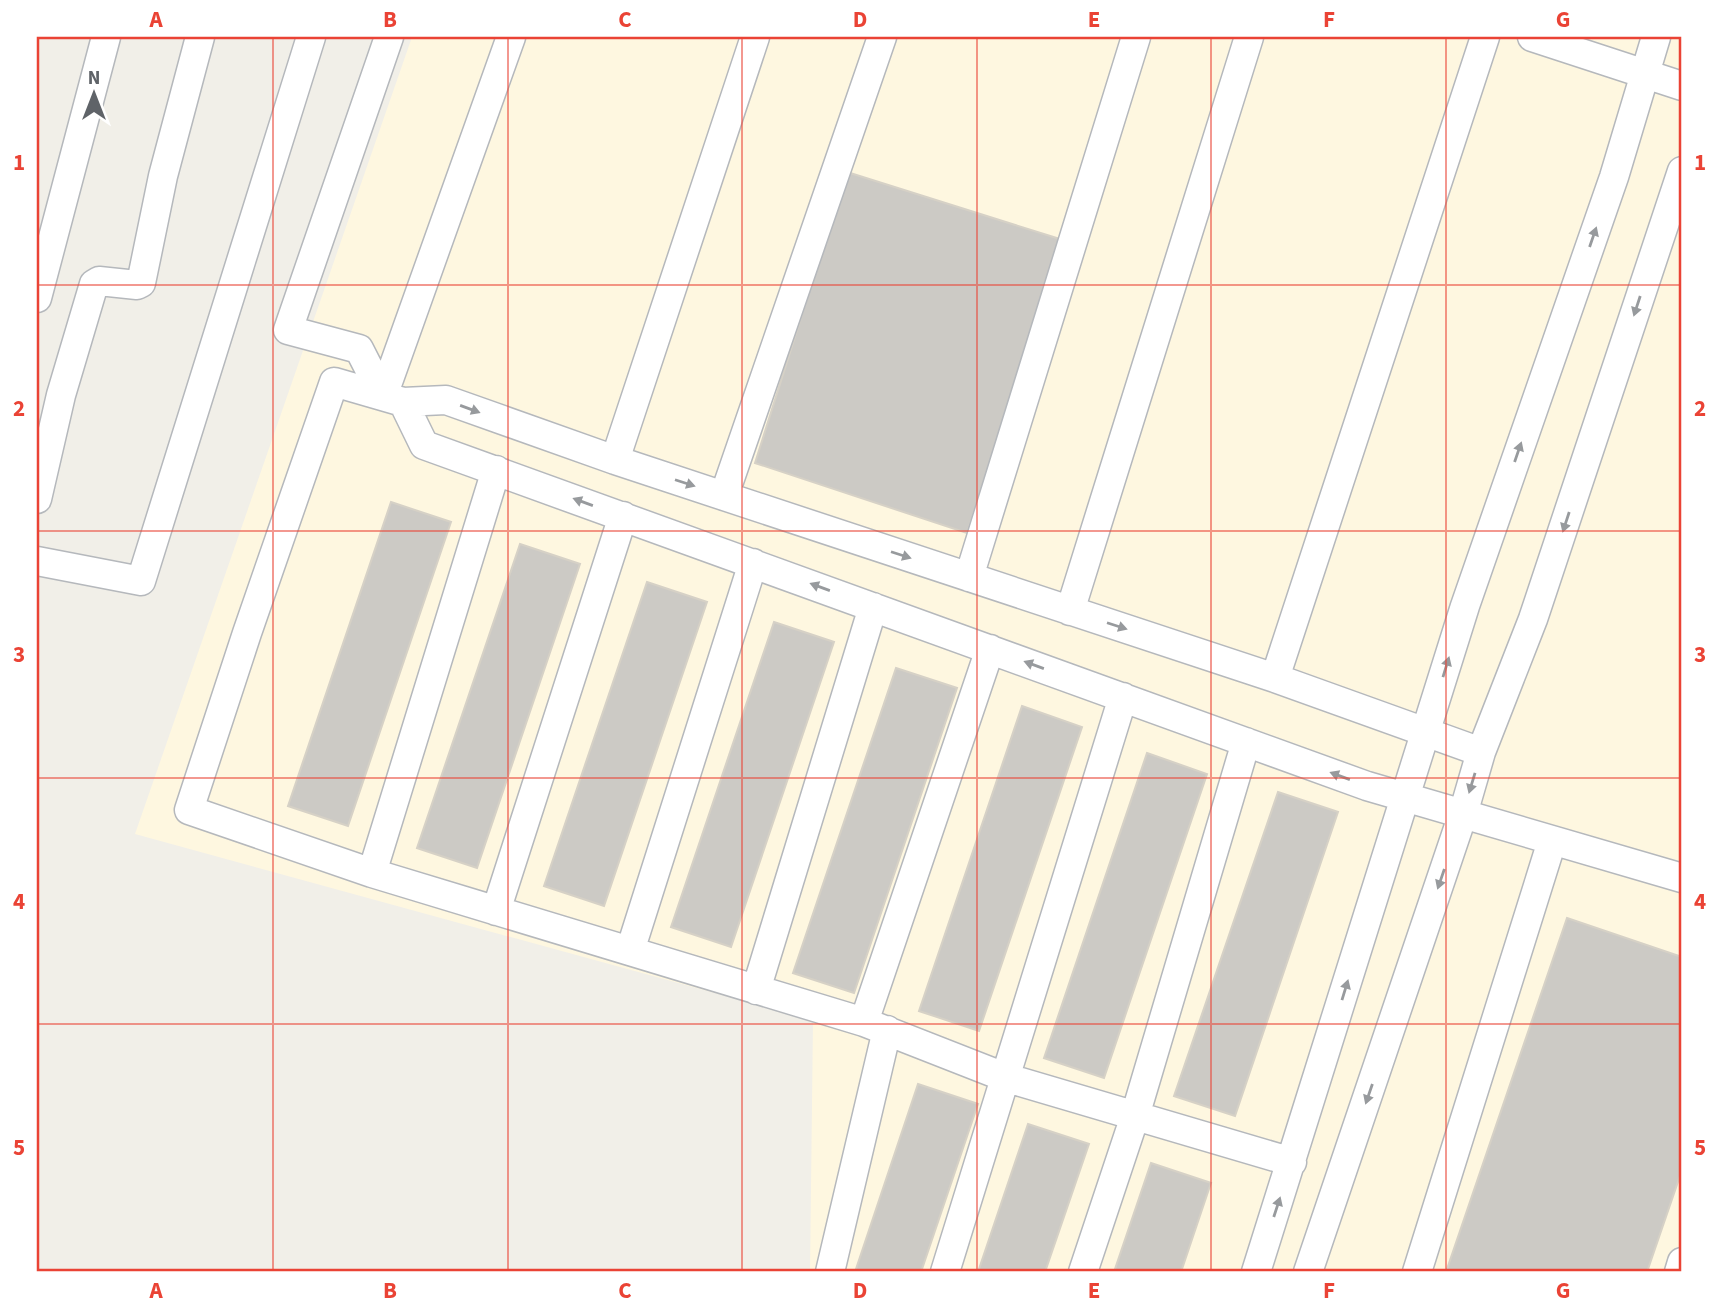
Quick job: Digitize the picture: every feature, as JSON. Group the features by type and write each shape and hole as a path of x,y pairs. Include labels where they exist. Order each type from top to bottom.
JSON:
{"street":[{"path":"37,298 106,37"},
{"path":"37,499 61,395 94,284 99,281 137,285 141,283 163,176 200,37"},
{"path":"37,561 141,581 311,37"},
{"path":"389,37 288,330 359,349 424,445 1367,786 1682,878"},
{"path":"393,399 511,37"},
{"path":"615,460 755,37"},
{"path":"724,496 882,37"},
{"path":"969,577 1136,37"},
{"path":"1070,611 1249,37"},
{"path":"1275,678 1485,37"},
{"path":"1532,37 1682,86"},
{"path":"1256,1272 1465,606 1614,177 1656,37"},
{"path":"1308,1272 1463,814 1481,752 1533,619 1682,172"},
{"path":"1292,1163 1006,1078 875,1026 372,873 189,810 334,382 393,399 446,400 615,460 1275,678 1481,752"},
{"path":"372,873 496,470"},
{"path":"496,911 623,516"},
{"path":"630,951 753,563"},
{"path":"757,990 873,607"},
{"path":"830,1272 875,1026 990,649"},
{"path":"945,1272 1123,697"},
{"path":"1083,1272 1135,1116 1246,742"},
{"path":"1417,1272 1552,841"},
{"path":"1679,1272 1682,1262"}],"shaded area":[{"path":"412,37 1682,37 1682,1272 810,1272 813,1020 135,834"}],"building":[{"path":"847,172 1063,240 967,533 755,463"},
{"path":"391,502 451,522 348,826 288,806"},
{"path":"520,544 580,564 477,868 417,848"},
{"path":"647,582 707,602 604,906 544,886"},
{"path":"774,622 834,642 731,947 671,927"},
{"path":"896,668 957,688 854,993 793,973"},
{"path":"1022,706 1082,727 979,1031 919,1011"},
{"path":"1147,753 1207,774 1104,1078 1044,1058"},
{"path":"1278,792 1338,812 1235,1116 1174,1096"},
{"path":"1567,918 1682,957 1682,1170 1647,1272 1446,1272"},
{"path":"918,1084 978,1104 921,1272 855,1272"},
{"path":"1028,1124 1089,1144 1045,1272 978,1272"},
{"path":"1151,1163 1211,1183 1181,1272 1114,1272"}]}
